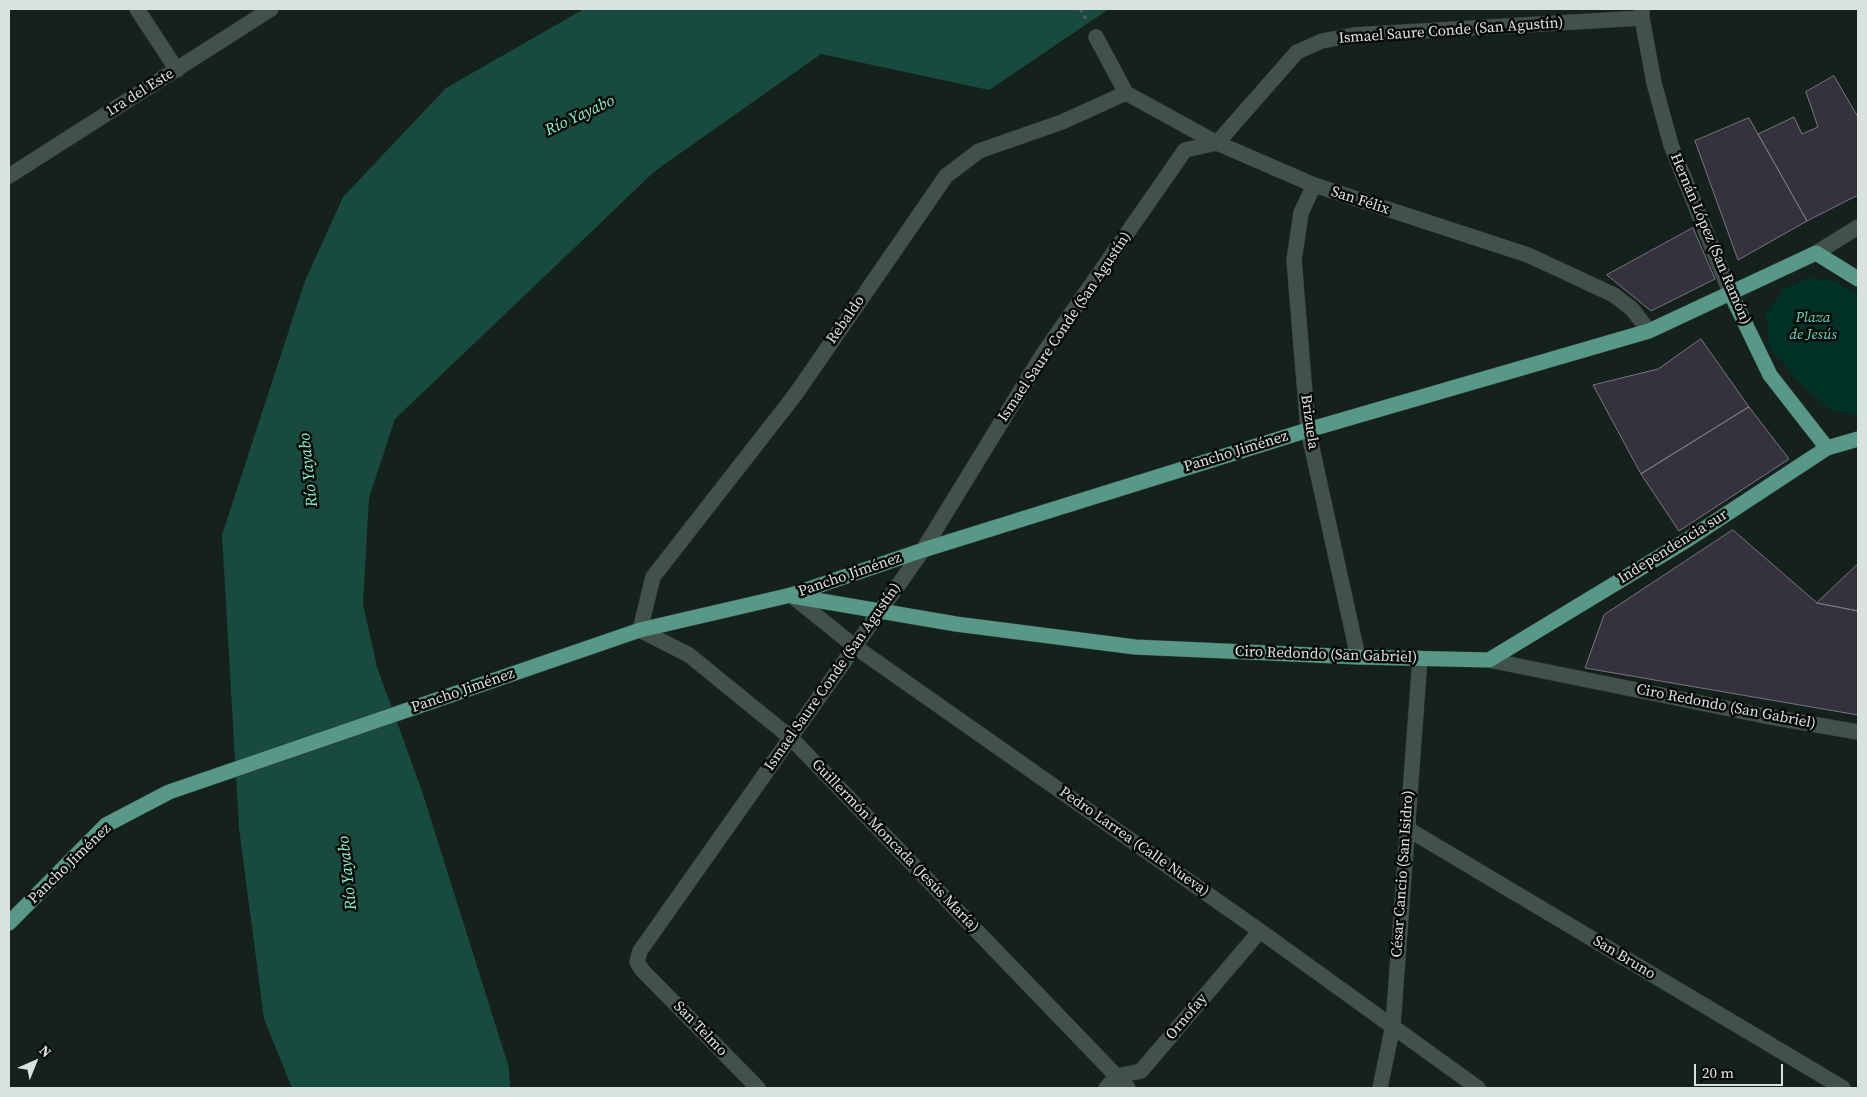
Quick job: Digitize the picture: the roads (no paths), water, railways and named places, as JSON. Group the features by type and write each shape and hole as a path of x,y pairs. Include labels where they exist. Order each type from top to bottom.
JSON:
{"main road":[{"name":"Pancho Jiménez","path":"9,923 106,825 169,792 640,630 791,596 923,550 1308,430 1648,331 1816,253"},
{"path":"1816,253 1858,279"},
{"name":"Hernán López (San Ramón)","path":"1730,292 1770,375 1827,448"},
{"name":"Independencia sur","path":"1489,660 1687,540 1827,448 1858,439"},
{"name":"Ciro Redondo (San Gabriel)","path":"791,596 956,624 1135,647 1358,657 1489,660"}],"street":[{"path":"137,9 176,70"},
{"name":"1ra del Este","path":"9,176 271,9"},
{"name":"Ismael Saure Conde (San Agustín)","path":"642,970 637,962 640,951 923,550 1043,354 1185,150 1217,143 1297,52 1322,41 1354,35 1642,13"},
{"name":"Hernán López (San Ramón)","path":"1642,13 1654,83 1671,145 1730,292"},
{"path":"1096,37 1126,93"},
{"name":"San Félix","path":"1126,93 1217,143 1314,186 1528,255 1614,295 1632,309 1648,331"},
{"name":"Rebaldo","path":"640,630 653,577 795,395 946,176 979,151 1062,122 1126,93"},
{"name":"Brizuela","path":"1314,186 1301,213 1294,260 1308,430 1358,657"},
{"path":"1816,253 1858,228"},
{"name":"Pedro Larrea (Calle Nueva)","path":"791,596 854,646 1393,1025 1478,1088"},
{"name":"Guillermón Moncada (Jesús María)","path":"640,630 689,655 791,738 1128,1088"},
{"name":"César Cancio (San Isidro)","path":"1380,1088 1393,1025 1420,658"},
{"name":"Ciro Redondo (San Gabriel)","path":"1489,660 1765,716 1858,732"},
{"name":"San Bruno","path":"1406,828 1842,1088"},
{"name":"Ornofay","path":"1117,1076 1141,1071 1260,931"},
{"name":"San Telmo","path":"642,970 758,1088"},
{"path":"1106,1088 1117,1076"}],"water":[{"name":"Río Yayabo","path":"584,9 1109,9 989,90 821,54 655,171 395,419 369,498 363,604 377,667 422,791 509,1068 510,1088 292,1088 264,1019 239,828 222,535 305,281 343,197 446,88"}],"park label":[{"name":"Plaza de Jesús","path":"1813,326"}]}
